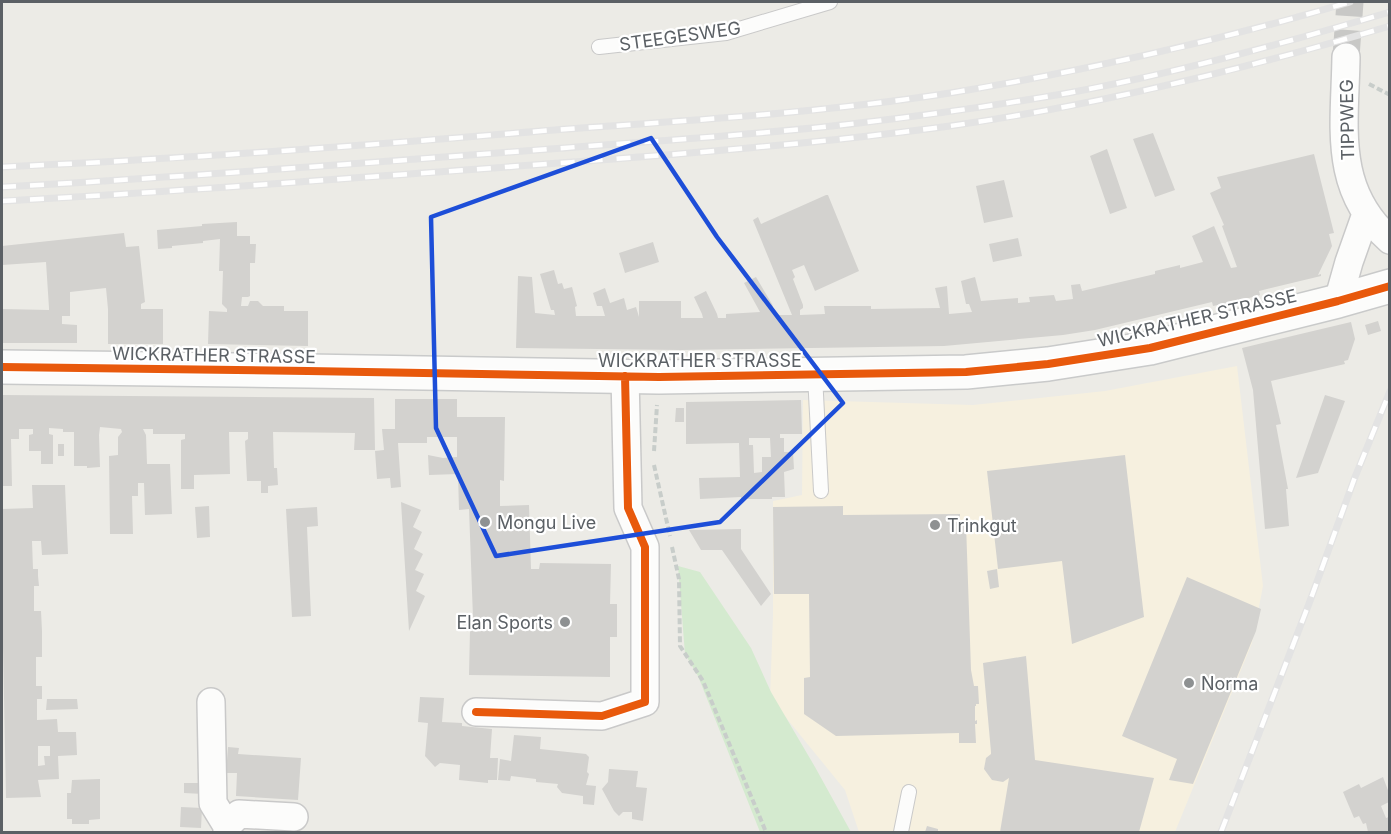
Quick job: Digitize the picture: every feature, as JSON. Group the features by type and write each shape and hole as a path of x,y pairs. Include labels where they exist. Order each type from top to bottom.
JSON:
{"main road":[{"name":"WICKRATHER STRASSE","path":"2,367 659,377 966,372 1048,364 1150,348 1389,286"}],"street":[{"name":"TIPPWEG","path":"1346,57 1344,141 1346,162 1355,193 1366,214 1389,240"},
{"path":"1338,301 1366,214"},
{"path":"476,712 602,716 645,702 645,547 628,508 625,376"},
{"path":"211,702 213,802 227,829 238,814 294,817"}],"lane":[{"name":"STEEGESWEG","path":"599,47 726,33 830,2"},
{"path":"815,375 821,491"},
{"path":"901,832 909,792"}],"path":[{"path":"659,377 653,461 679,579 680,646 703,681 766,832"}],"highlighted area":[{"path":"651,138 717,237 843,403 720,522 496,556 436,428 431,217"}],"shaded area":[{"path":"1237,366 1263,586 1252,643 1175,832 859,832 845,790 770,698 773,501 802,495 803,400 973,405 1105,391"}],"green space":[{"path":"678,566 700,572 751,648 771,692 851,832 760,832 698,676 685,654"}],"building":[{"path":"1153,133 1175,190 1155,197 1133,139"},
{"path":"1107,149 1127,208 1110,214 1090,156"},
{"path":"1314,154 1334,233 1329,234 1332,246 1318,275 1321,274 1321,276 1259,291 1260,295 1238,301 1213,306 1212,302 1095,330 1063,335 944,346 681,350 516,348 518,276 532,277 535,313 555,315 554,310 551,310 540,274 554,270 558,284 562,283 564,289 572,287 577,306 575,307 576,316 605,316 602,306 597,306 593,293 605,288 610,303 624,298 627,310 636,307 639,317 639,301 681,301 681,318 703,318 694,297 706,291 718,318 726,318 726,314 760,312 744,283 756,277 776,315 792,315 753,220 758,217 761,224 826,195 828,195 859,271 815,291 804,265 792,270 803,305 800,315 825,314 824,306 871,306 871,309 940,308 935,288 947,286 949,314 972,312 969,304 966,304 961,281 975,277 981,301 1018,298 1018,303 1030,302 1029,297 1054,295 1056,301 1073,299 1071,285 1080,284 1082,291 1155,274 1155,271 1180,265 1180,268 1203,262 1192,236 1214,226 1231,268 1237,267 1222,226 1224,225 1210,193 1221,188 1217,177"},
{"path":"1004,180 1013,217 984,223 976,186"},
{"path":"237,222 237,236 250,236 250,244 256,244 255,263 250,263 250,296 242,297 241,306 248,306 250,301 258,301 263,306 284,306 284,311 308,311 308,346 208,344 209,311 227,312 222,304 223,271 219,271 220,239 158,249 157,230"},
{"path":"124,233 126,247 139,246 145,302 141,304 141,309 163,309 163,344 108,344 106,288 70,292 70,316 62,316 62,324 77,325 77,343 2,343 2,309 49,310 49,308 46,262 2,265 2,246"},
{"path":"1018,238 1022,256 993,262 989,244"},
{"path":"653,242 659,262 625,273 619,253"},
{"path":"1378,321 1381,331 1368,335 1365,325"},
{"path":"1351,322 1355,339 1348,360 1344,361 1345,364 1271,381 1281,424 1276,425 1288,489 1286,489 1289,526 1265,529 1253,390 1242,348"},
{"path":"3,395 374,398 375,450 354,450 355,433 273,432 274,468 277,468 278,485 268,486 268,493 261,493 261,481 247,481 245,441 248,439 248,432 229,432 230,474 194,475 194,489 181,489 181,440 185,439 185,434 153,434 153,429 143,429 146,435 147,464 170,464 172,514 145,515 144,483 138,483 138,496 132,496 133,534 110,534 109,456 118,455 118,437 122,432 121,429 100,427 100,467 87,468 87,466 74,466 74,432 49,428 49,434 53,435 53,464 41,464 41,451 29,451 29,435 33,434 33,429 19,429 19,439 11,439 12,486 2,486"},
{"path":"1325,395 1345,401 1318,473 1296,478"},
{"path":"395,399 457,399 457,417 505,417 504,481 500,480 500,506 529,505 531,569 539,569 540,563 611,564 610,604 617,604 617,637 610,637 610,677 469,675 470,630 463,630 463,618 473,618 469,509 459,510 458,474 429,475 428,455 443,458 457,457 457,437 427,437 427,443 398,443 401,487 391,488 390,478 377,479 375,451 384,450 382,429 395,429"},
{"path":"801,400 802,434 780,434 780,438 784,438 784,452 793,452 794,469 784,472 785,497 700,499 699,478 740,477 739,443 686,444 686,402","holes":["749,438 770,438 771,457 762,457 762,472 754,473 753,445 749,445"]},
{"path":"676,408 684,408 684,422 675,422"},
{"path":"58,444 64,444 64,456 58,456"},
{"path":"1125,455 1144,617 1072,644 1062,561 998,569 987,471"},
{"path":"32,485 65,485 68,554 42,555 41,541 32,541 33,569 38,569 39,586 34,586 34,611 41,611 42,631 42,657 36,657 36,686 42,686 42,699 37,699 37,720 57,719 58,732 76,732 77,755 58,756 59,779 38,780 41,797 6,798 2,509 33,508","holes":["38,746 50,746 50,756 44,756 45,765 38,766"]},
{"path":"401,502 421,510 413,527 422,532 414,549 423,554 415,570 424,574 416,591 425,596 409,631"},
{"path":"209,506 210,537 197,538 195,507"},
{"path":"843,506 843,515 960,514 960,524 966,524 971,670 974,686 978,686 979,704 975,706 976,743 959,743 959,733 836,736 804,714 804,678 810,677 809,594 774,594 773,507"},
{"path":"317,507 318,526 307,527 311,616 292,617 286,509"},
{"path":"741,529 741,549 771,594 761,606 722,550 701,550 689,530"},
{"path":"997,569 999,587 990,589 987,571"},
{"name":"Norma","path":"1187,577 1261,609 1256,631 1193,784 1169,780 1177,759 1122,736"},
{"path":"1026,656 1035,760 1154,778 1139,832 1000,832 1009,778 1003,782 992,780 984,769 986,758 991,752 983,663"},
{"path":"420,697 444,698 442,722 492,729 490,758 498,758 497,780 488,780 488,783 459,780 460,765 440,763 435,767 425,756 428,723 418,722"},
{"path":"47,699 77,699 78,709 46,710"},
{"path":"514,735 541,737 540,749 586,754 589,757 587,772 589,774 586,785 596,786 594,805 583,804 583,796 562,793 557,787 558,784 511,776 510,781 498,780 500,759 511,761"},
{"path":"228,747 239,748 238,754 301,758 298,800 236,796 237,773 226,773"},
{"path":"609,769 638,771 636,787 647,788 643,821 632,819 632,812 623,812 619,816 614,811 602,789 608,782"},
{"path":"1383,777 1389,793 1389,802 1381,806 1386,818 1389,817 1389,832 1368,832 1366,823 1363,824 1359,816 1354,818 1343,792 1359,784 1361,788"},
{"path":"100,779 100,819 89,820 89,824 72,824 72,819 67,819 67,793 71,793 72,780"},
{"path":"184,783 203,783 203,794 184,793"},
{"path":"181,807 202,808 201,828 180,827"},
{"path":"927,826 938,829 938,832 925,832"}],"tunnel":[{"path":"1346,57 1350,2"}],"railway":[{"path":"2,167 339,147 746,116 899,100 950,93 1101,65 1251,30 1350,2"},
{"path":"2,187 276,170 705,138 911,117 1109,85 1190,67 1390,12"},
{"path":"2,201 598,160 774,146 950,126 1061,108 1172,84 1281,57 1390,26"},
{"path":"1221,832 1355,477 1390,391"}],"cycle path":[{"path":"2,367 659,377 966,372 1048,364 1150,348 1390,286"},
{"path":"476,712 602,716 645,702 645,547 628,508 625,376"}],"place":[{"name":"Mongu Live","path":"485,522"},
{"name":"Trinkgut","path":"935,525"},
{"name":"Elan Sports","path":"565,622"},
{"name":"Norma","path":"1189,683"}]}
